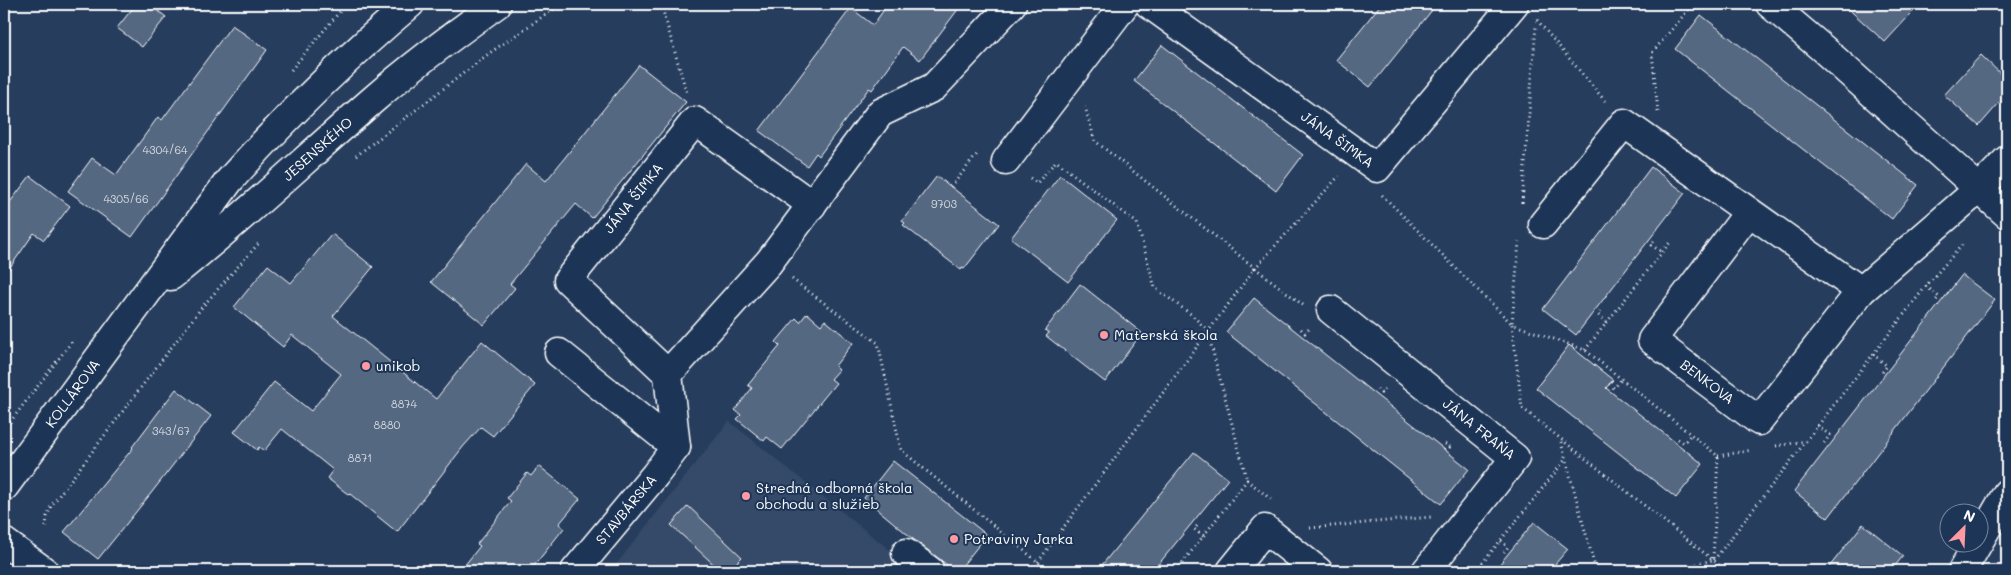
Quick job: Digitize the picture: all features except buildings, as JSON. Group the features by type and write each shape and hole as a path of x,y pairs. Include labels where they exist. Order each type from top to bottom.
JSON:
{"street":[{"path":"143,299 228,181 267,138 352,54 410,4"},
{"name":"JESENSKÉHO","path":"143,299 221,235 374,99 446,40 497,4"},
{"path":"676,446 668,374 769,262 880,113 934,87 1012,4"},
{"path":"1006,161 1125,4"},
{"name":"JÁNA ŠIMKA","path":"1150,4 1377,168 1514,4"},
{"path":"1770,4 1980,188 2007,214"},
{"path":"695,121 812,205"},
{"name":"JÁNA ŠIMKA","path":"668,374 568,280 695,121"},
{"path":"1531,230 1624,123 1861,291"},
{"name":"BENKOVA","path":"1749,212 1652,340 1759,421 1861,291 1980,188 2007,160"},
{"name":"KOLLÁROVA","path":"4,487 143,299"},
{"name":"JÁNA FRAŇA","path":"1331,310 1515,458 1426,571"},
{"path":"559,352 676,446"},
{"name":"STAVBÁRSKA","path":"575,571 655,475 676,446"},
{"path":"1962,571 2007,493"},
{"path":"1231,571 1265,529 1318,571"},
{"path":"4,542 44,571"},
{"path":"906,553 930,571"}],"path":[{"path":"352,159 491,52 561,4"},
{"path":"661,4 695,121"},
{"path":"1663,150 1652,53 1693,4"},
{"path":"1522,206 1536,20 1624,123"},
{"path":"1085,106 1095,141 1304,306"},
{"path":"951,187 984,146 1037,183 1056,161 1137,223 1155,288 1192,315 1207,330 1247,480 1277,504"},
{"path":"1038,562 1254,268 1344,170"},
{"path":"1379,191 1512,324 1585,350 1718,456 1713,560"},
{"path":"1531,230 1512,324 1522,408 1726,571"},
{"path":"46,527 46,517 51,506 63,490 202,307 266,236"},
{"path":"1654,241 1651,245 1662,252"},
{"path":"1585,350 1671,241"},
{"path":"1678,571 1680,568 1713,560 1926,286 1965,242"},
{"path":"769,262 878,343 901,450 1038,562 1044,571"},
{"path":"1926,286 1939,297 1934,303"},
{"path":"1600,311 1598,315 1607,322"},
{"path":"1873,354 1887,366 1881,374"},
{"path":"1609,384 1614,388 1622,379"},
{"path":"1818,426 1830,435 1824,443"},
{"path":"1678,439 1684,443 1691,434"},
{"path":"1561,440 1596,571"},
{"path":"1476,571 1565,460"},
{"path":"1176,571 1247,480"},
{"path":"1307,528 1432,517"},
{"path":"1197,526 1194,529 1204,537"},
{"path":"1500,541 1508,547 1504,552"}],"shaded area":[{"name":"Stredná odborná škola obchodu a služieb","path":"729,421 916,571 611,571"}],"place":[{"name":"Materská škola","path":"1104,335"},
{"name":"unikob","path":"366,366"},
{"name":"Stredná odborná škola obchodu a služieb","path":"746,496"},
{"name":"Potraviny Jarka","path":"954,539"}]}
